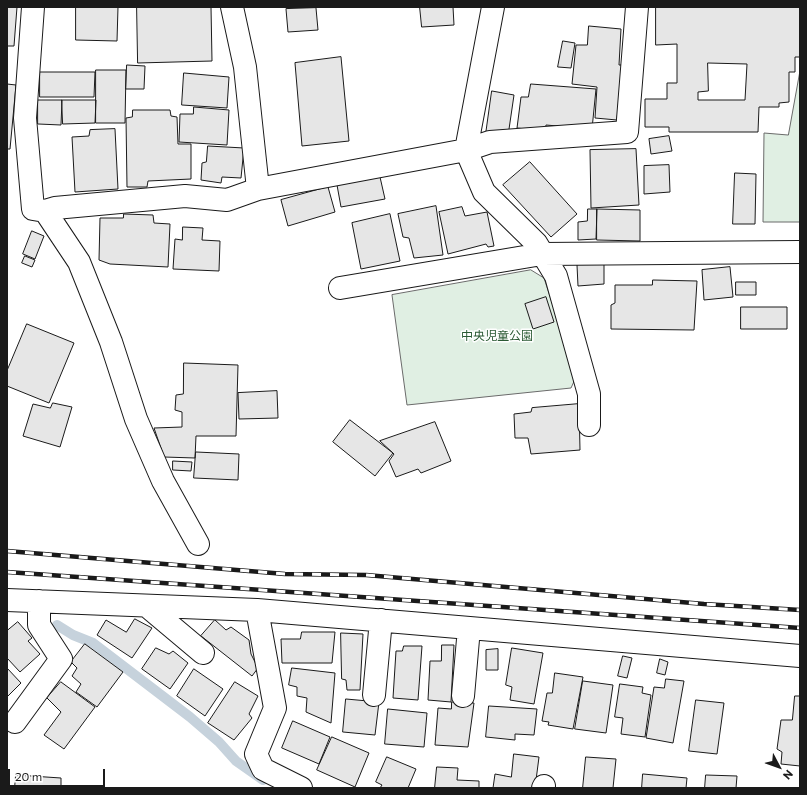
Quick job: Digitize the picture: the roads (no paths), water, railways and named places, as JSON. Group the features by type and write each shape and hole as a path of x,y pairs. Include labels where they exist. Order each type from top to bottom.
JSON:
{"street":[{"path":"33,7 25,118 33,209 45,211 55,208 185,196 227,200 258,189 466,150 490,142 627,132 637,7"},
{"path":"232,7 245,67 258,189"},
{"path":"493,7 466,150 484,192 536,243 556,276 589,394 589,426"},
{"path":"45,211 79,262 111,342 136,419 163,481 198,544"},
{"path":"340,288 542,254 800,252"},
{"path":"7,600 257,610 800,656"},
{"path":"15,722 61,659 39,625 39,601"},
{"path":"147,606 203,653"},
{"path":"257,610 275,708 256,754 263,769 301,788"},
{"path":"374,695 381,620"},
{"path":"463,696 469,628"}],"waterway":[{"path":"57,625 73,635 93,643 190,717 219,742 236,761 263,780"}],"railway":[{"path":"7,551 285,574 366,575 704,604 800,610"},
{"path":"7,572 800,628"}],"park label":[{"name":"中央児童公園","path":"497,336"}]}
